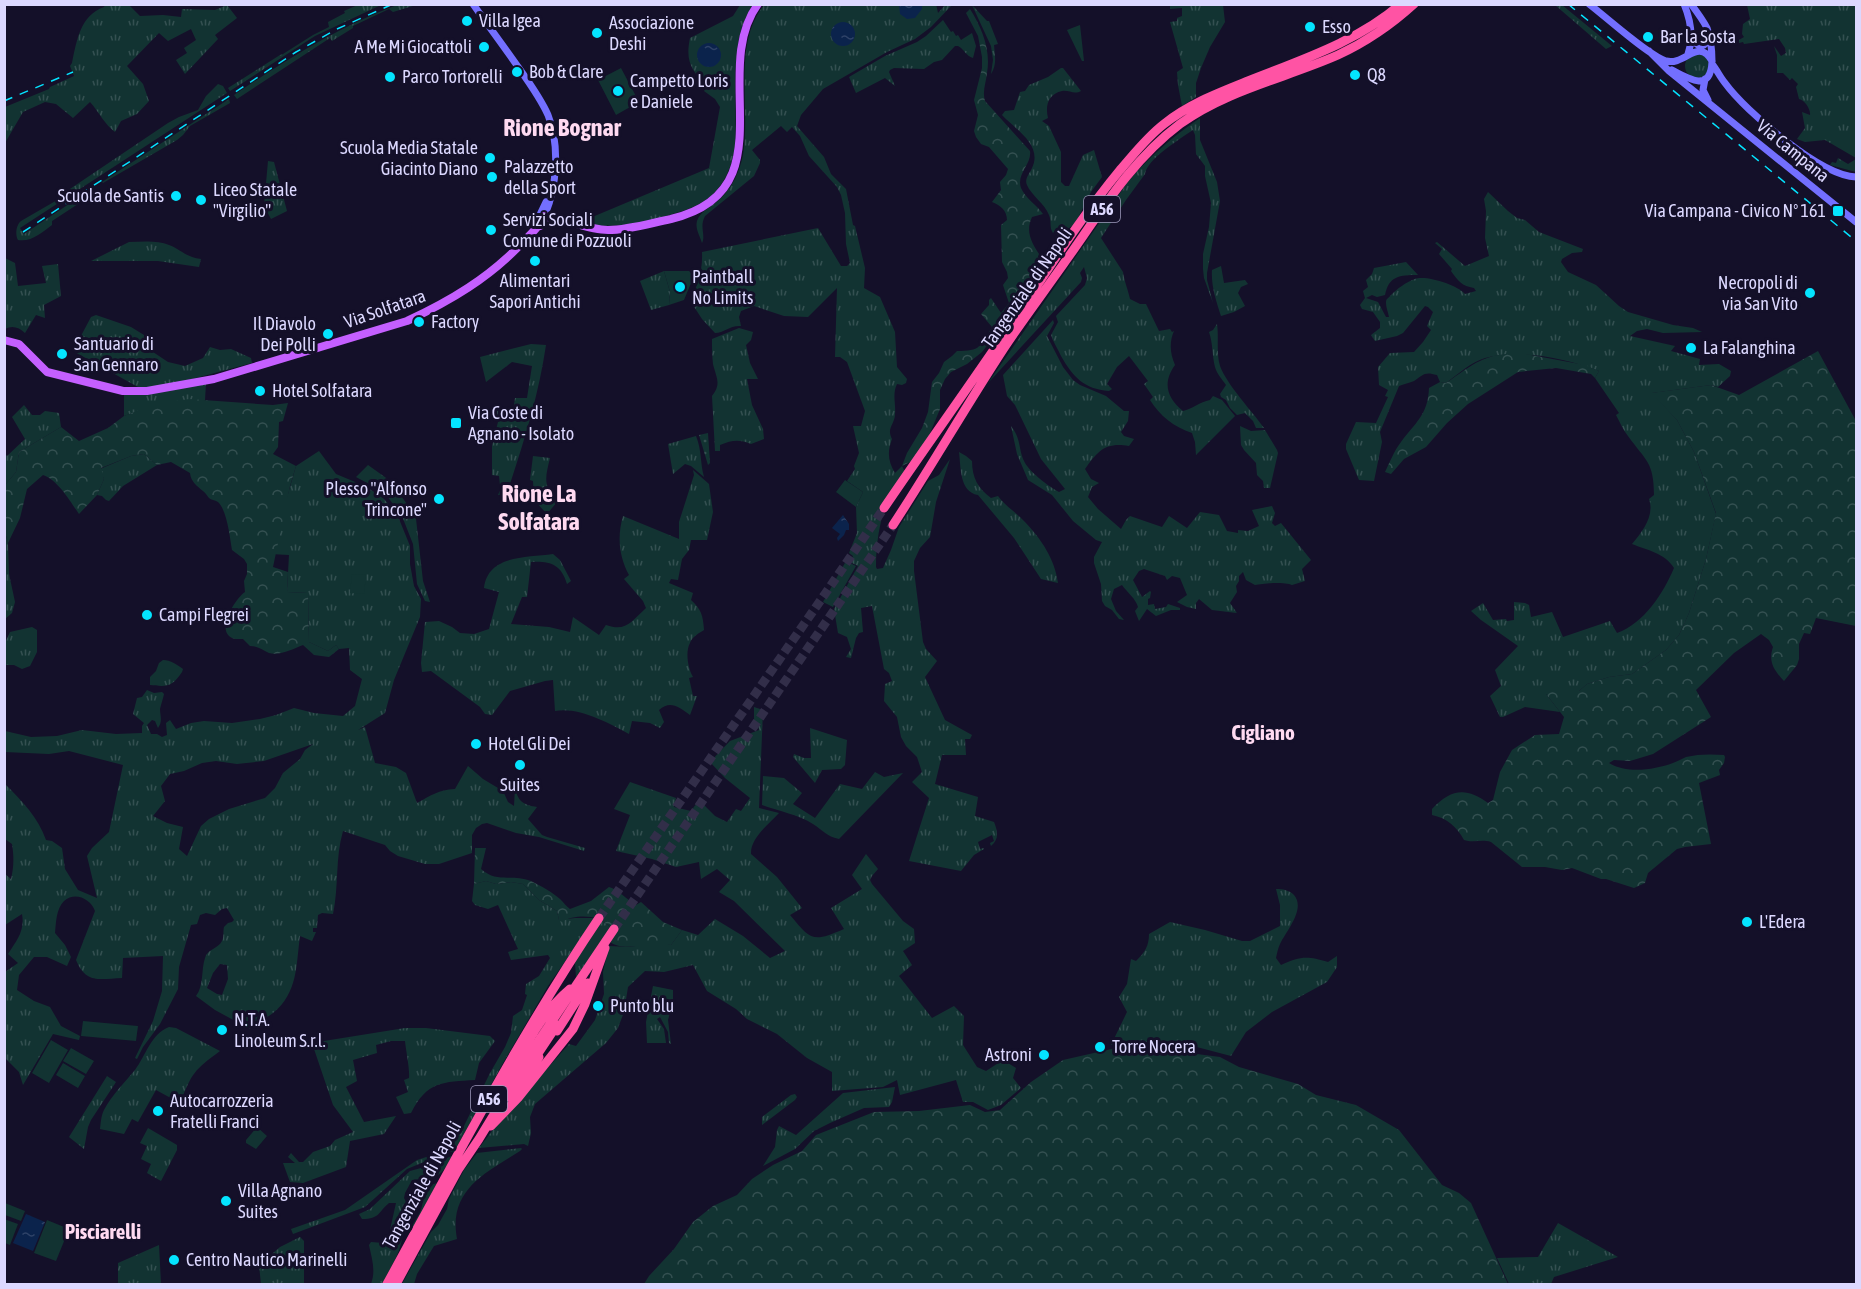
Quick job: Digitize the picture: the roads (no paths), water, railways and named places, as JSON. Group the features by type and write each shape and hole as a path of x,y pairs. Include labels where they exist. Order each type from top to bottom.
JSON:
{"highway":[{"name":"Tangenziale di Napoli","path":"884,508 1060,250 1102,192 1142,145 1163,125 1190,106 1212,95 1330,49 1367,30 1401,4"},
{"name":"Tangenziale di Napoli","path":"892,525 1004,349 1114,192 1147,153 1182,123 1206,108 1263,83 1337,56 1374,35 1413,4"},
{"name":"Tangenziale di Napoli","path":"387,1284 522,1039 599,918"},
{"name":"Tangenziale di Napoli","path":"396,1284 458,1170 485,1132 540,1039 579,981 601,961 614,929"},
{"path":"485,1132 536,1076 573,1029 601,961"},
{"path":"503,1112 564,1032 601,961"},
{"path":"503,1112 572,1009 601,961"},
{"path":"485,1132 541,1043 601,961"},
{"path":"485,1132 488,1116 534,1031 556,1001 579,981"},
{"path":"503,1112 566,1033 589,994"}],"main road":[{"name":"Via Solfatara","path":"4,340 19,344 47,372 123,391 147,391 214,379 407,321 459,294 482,279 500,265 537,225 547,204 552,185 555,145 550,121 535,90 473,4"},
{"path":"552,217 595,228 624,229 687,214 708,204 725,186 734,170 739,151 742,37 758,4"},
{"path":"1589,4 1649,51 1668,61 1694,51 1701,51 1708,55 1725,84"},
{"path":"1684,4 1691,26 1691,36 1682,68 1685,79 1698,81 1715,78 1725,84 1770,128 1805,155 1831,171 1857,177"},
{"path":"1691,4 1710,38 1713,54 1711,73 1706,79 1704,93 1712,104"},
{"path":"1691,26 1696,19 1702,20"},
{"path":"1691,36 1698,45 1704,45 1710,38"},
{"name":"Via Campana","path":"1649,51 1660,62 1685,79 1695,93 1712,104 1857,222"},
{"name":"Via Solfatara","path":"537,225 552,217 547,204"}],"water":[{"path":"899,5 922,5 922,9 915,18 907,19 900,14"},
{"path":"843,22 851,26 855,34 851,42 843,46 835,42 831,34 835,26"},
{"path":"709,43 717,47 721,55 717,63 709,67 701,63 697,55 701,47"},
{"path":"843,515 849,524 849,530 846,530 838,541 840,534 832,528"},
{"path":"26,1214 45,1222 33,1251 13,1243"}],"tunnel":[{"path":"599,918 884,508"},
{"path":"614,929 893,525"}],"railway":[{"path":"23,232 296,52 337,29 393,4"},
{"path":"1568,4 1856,241"},
{"path":"4,101 73,72"}],"place":[{"name":"Villa Igea","path":"467,21"},
{"name":"Esso","path":"1310,27"},
{"name":"Associazione Deshi","path":"597,33"},
{"name":"Bar la Sosta","path":"1648,37"},
{"name":"A Me Mi Giocattoli","path":"484,47"},
{"name":"Bob & Clare","path":"517,72"},
{"name":"Q8","path":"1355,75"},
{"name":"Parco Tortorelli","path":"390,77"},
{"name":"Campetto Loris e Daniele","path":"618,91"},
{"name":"Scuola Media Statale Giacinto Diano","path":"490,158"},
{"name":"Palazzetto della Sport","path":"492,177"},
{"name":"Scuola de Santis","path":"176,196"},
{"name":"Liceo Statale \"Virgilio\"","path":"201,200"},
{"name":"Via Campana - Civico N° 161","path":"1838,211"},
{"name":"Servizi Sociali Comune di Pozzuoli","path":"491,230"},
{"name":"Alimentari Sapori Antichi","path":"535,261"},
{"name":"Paintball No Limits","path":"680,287"},
{"name":"Necropoli di via San Vito","path":"1810,293"},
{"name":"Factory","path":"419,322"},
{"name":"Il Diavolo Dei Polli","path":"328,334"},
{"name":"La Falanghina","path":"1691,348"},
{"name":"Santuario di San Gennaro","path":"62,354"},
{"name":"Hotel Solfatara","path":"260,391"},
{"name":"Via Coste di Agnano - Isolato","path":"456,423"},
{"name":"Plesso \"Alfonso Trincone\"","path":"439,499"},
{"name":"Campi Flegrei","path":"147,615"},
{"name":"Hotel Gli Dei","path":"476,744"},
{"name":"Suites","path":"520,765"},
{"name":"L'Edera","path":"1747,922"},
{"name":"Punto blu","path":"598,1006"},
{"name":"N.T.A. Linoleum S.r.l.","path":"222,1030"},
{"name":"Torre Nocera","path":"1100,1047"},
{"name":"Astroni","path":"1044,1055"},
{"name":"Autocarrozzeria Fratelli Franci","path":"158,1111"},
{"name":"Villa Agnano Suites","path":"226,1201"},
{"name":"Centro Nautico Marinelli","path":"174,1260"}],"district":[{"name":"Rione Bognar","path":"562,128"},
{"name":"Rione La Solfatara","path":"539,508"},
{"name":"Cigliano","path":"1263,733"},
{"name":"Pisciarelli","path":"103,1232"}]}
